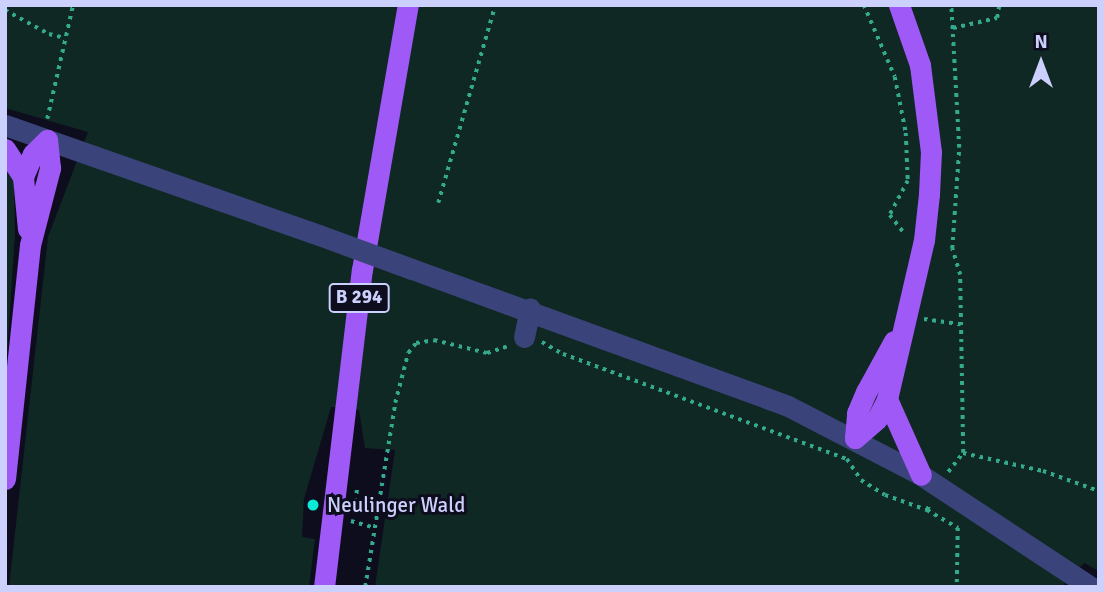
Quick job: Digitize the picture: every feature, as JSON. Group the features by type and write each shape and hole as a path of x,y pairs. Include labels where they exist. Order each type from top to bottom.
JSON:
{"main road":[{"name":"B 294","path":"324,587 362,270 408,5"},
{"path":"855,438 877,419 887,400 903,321 924,240 931,152 927,107 920,65 899,5"},
{"path":"23,177 33,154 47,140"},
{"path":"5,479 30,245 50,168 47,140"},
{"path":"5,149 23,177 30,245"},
{"path":"855,438 857,413 866,391 903,321"},
{"path":"887,400 929,480"}],"street":[{"path":"5,125 530,309 748,390 855,438 929,480 1091,587"},
{"path":"524,337 530,309"}],"path":[{"path":"47,140 47,114 72,5"},
{"path":"438,203 495,5"},
{"path":"864,5 895,77 906,133 908,181 890,215 901,232 924,240"},
{"path":"951,5 959,148 952,248 960,275 962,324 959,413 963,453"},
{"path":"953,28 998,18 999,5"},
{"path":"5,10 49,34 65,38"},
{"path":"903,321 962,324"},
{"path":"365,587 395,403 408,353 416,343 434,340 497,353 524,337 846,459 861,480 885,495 927,510 958,528 957,587"},
{"path":"927,510 929,480 963,453"},
{"path":"963,453 1043,471 1099,491"},
{"path":"350,521 375,528"}],"green space":[{"path":"5,5 1099,5 1099,571 1084,563 1061,587 375,587 395,450 365,448 359,410 331,407 304,499 302,537 315,539 309,587 9,587 48,237 88,132 5,108"},
{"path":"5,163 14,180 15,234 5,387"}],"place":[{"name":"Neulinger Wald","path":"313,505"}]}
